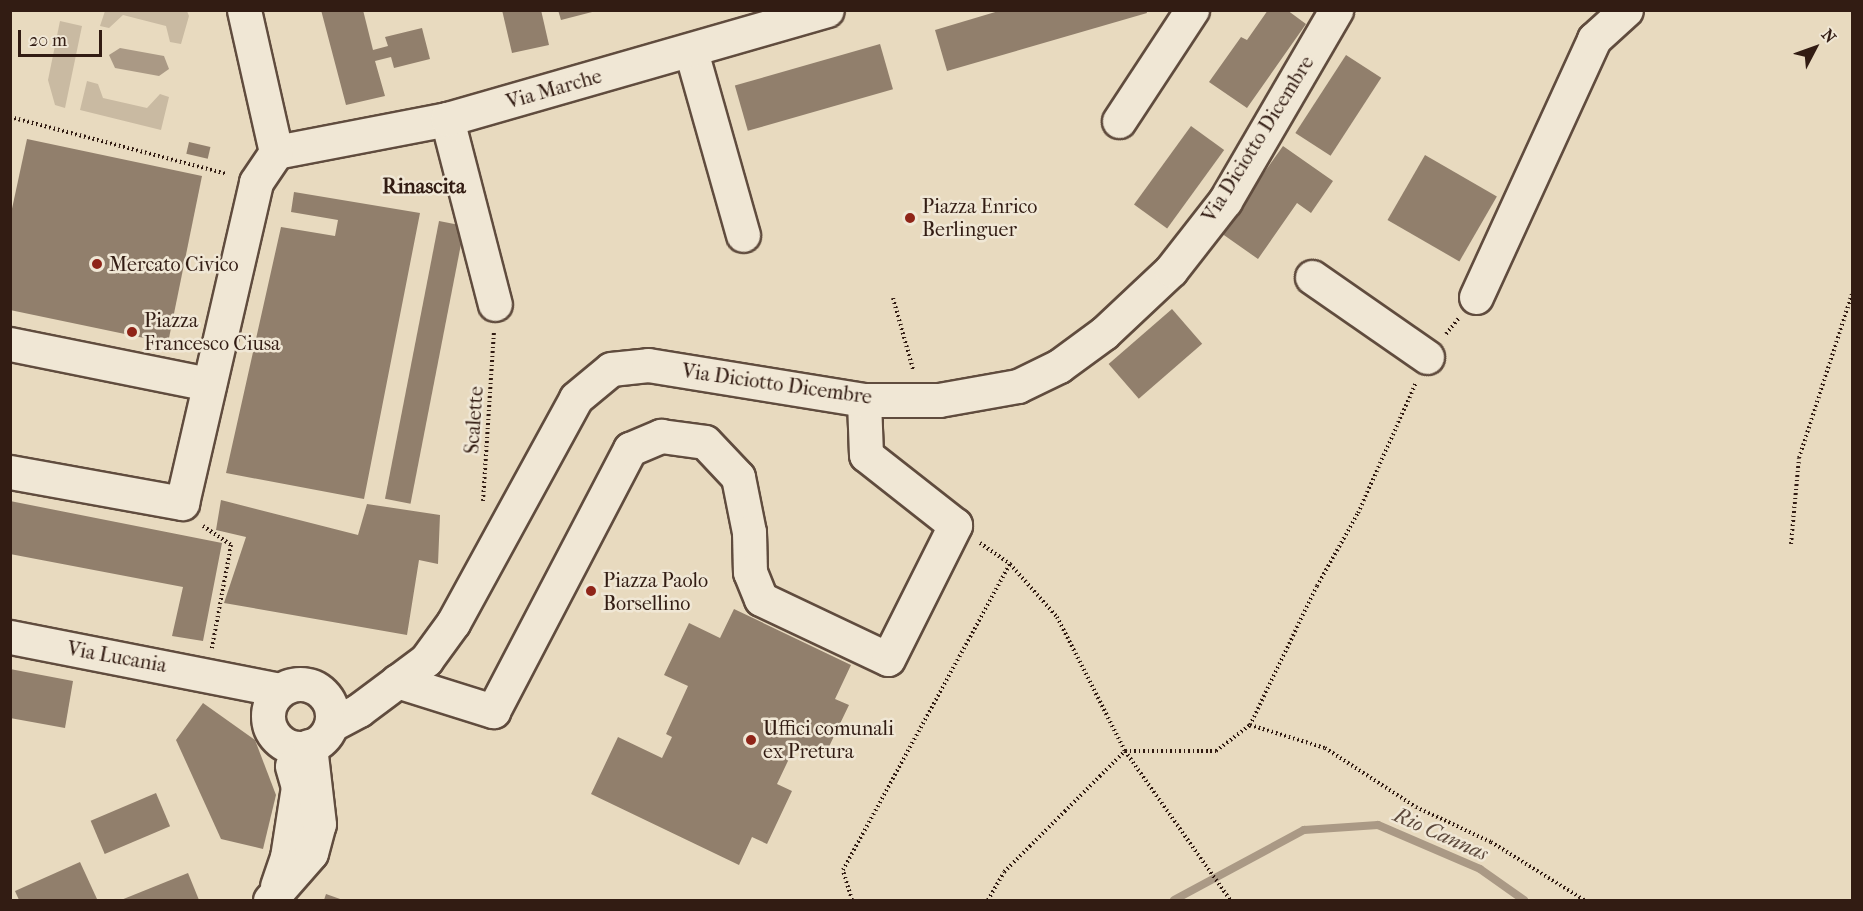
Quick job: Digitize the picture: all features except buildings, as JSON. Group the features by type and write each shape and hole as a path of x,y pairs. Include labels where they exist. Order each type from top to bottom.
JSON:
{"street":[{"path":"10,472 182,503 256,182 276,152 243,10"},
{"name":"Via Marche","path":"276,152 447,119 691,51 827,10"},
{"path":"1119,122 1192,10"},
{"name":"Via Diciotto Dicembre","path":"309,738 359,710 426,660 446,632 498,542 576,398 611,369 648,365 864,400 921,400 1018,386 1059,366 1104,333 1162,278 1225,201 1336,10"},
{"path":"1476,297 1594,39 1626,10"},
{"path":"691,51 743,235"},
{"path":"447,119 495,304"},
{"path":"1312,277 1427,357"},
{"path":"10,344 209,384"},
{"path":"309,738 274,735 274,703 299,684 318,689 391,685 493,711 630,449 661,436 705,442 738,477 749,532 750,572 761,599 888,659 955,525 866,455 864,400"},
{"name":"Via Lucania","path":"10,637 215,676 274,703"},
{"path":"272,898 287,857 298,787 309,738 330,704 318,689"}],"path":[{"path":"10,117 256,182"},
{"path":"1791,544 1799,458 1852,294"},
{"path":"988,900 1004,872 1125,751 1216,752 1250,725 1317,586 1358,513 1427,357 1476,297"},
{"path":"893,298 921,400"},
{"name":"Scalette","path":"495,304 482,521 498,542"},
{"path":"182,503 207,530 231,545 215,676"},
{"path":"955,525 1010,564 1057,617 1125,751 1230,900"},
{"path":"852,900 843,870 1010,564"},
{"path":"1250,725 1324,748 1416,807 1491,842 1584,900"}],"shaded area":[{"path":"105,11 187,11 189,16 181,44 170,42 166,26 123,15 109,28 100,26"},
{"path":"60,21 82,26 65,108 55,105 48,80"},
{"path":"120,48 164,56 169,69 159,76 115,68 109,55"},
{"path":"87,81 98,84 103,98 147,108 160,94 169,97 161,130 80,110"}],"waterway":[{"name":"Rio Cannas","path":"1174,900 1304,830 1378,825 1480,869 1524,900"}],"place":[{"name":"Piazza Enrico Berlinguer","path":"910,218"},
{"name":"Mercato Civico","path":"97,264"},
{"name":"Piazza Francesco Ciusa","path":"132,332"},
{"name":"Piazza Paolo Borsellino","path":"591,591"},
{"name":"Uffici comunali ex Pretura","path":"751,740"}],"district":[{"name":"Rinascita","path":"424,186"}]}
